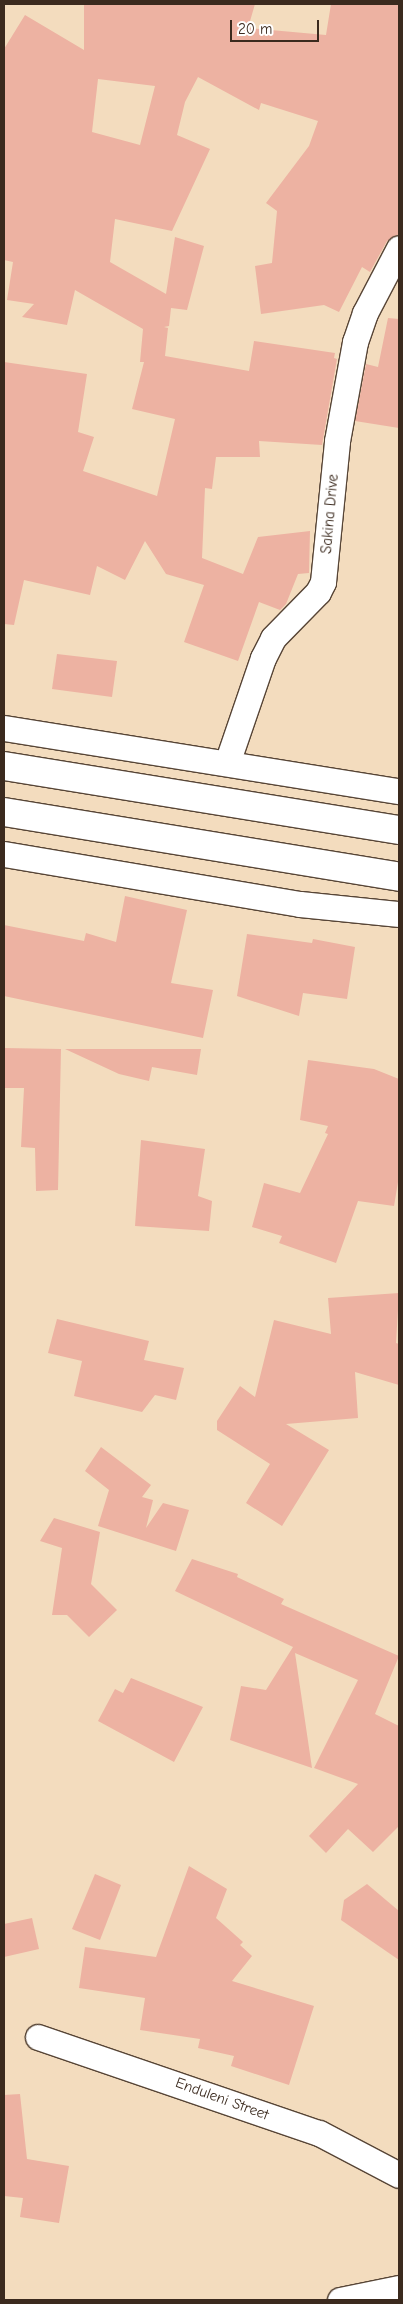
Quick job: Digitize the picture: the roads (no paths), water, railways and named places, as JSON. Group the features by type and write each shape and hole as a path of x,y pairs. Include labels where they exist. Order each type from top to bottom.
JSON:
{"highway":[{"path":"4,766 399,830"},
{"path":"4,812 399,877"}],"street":[{"name":"Sakina Drive","path":"227,764 263,658 273,638 318,592 323,582 337,441 355,342 365,313 399,248"},
{"path":"4,728 399,791"},
{"path":"4,854 300,904 399,914"},
{"name":"Enduleni Street","path":"38,2037 319,2133 399,2175"},
{"path":"340,2300 399,2288"}]}
